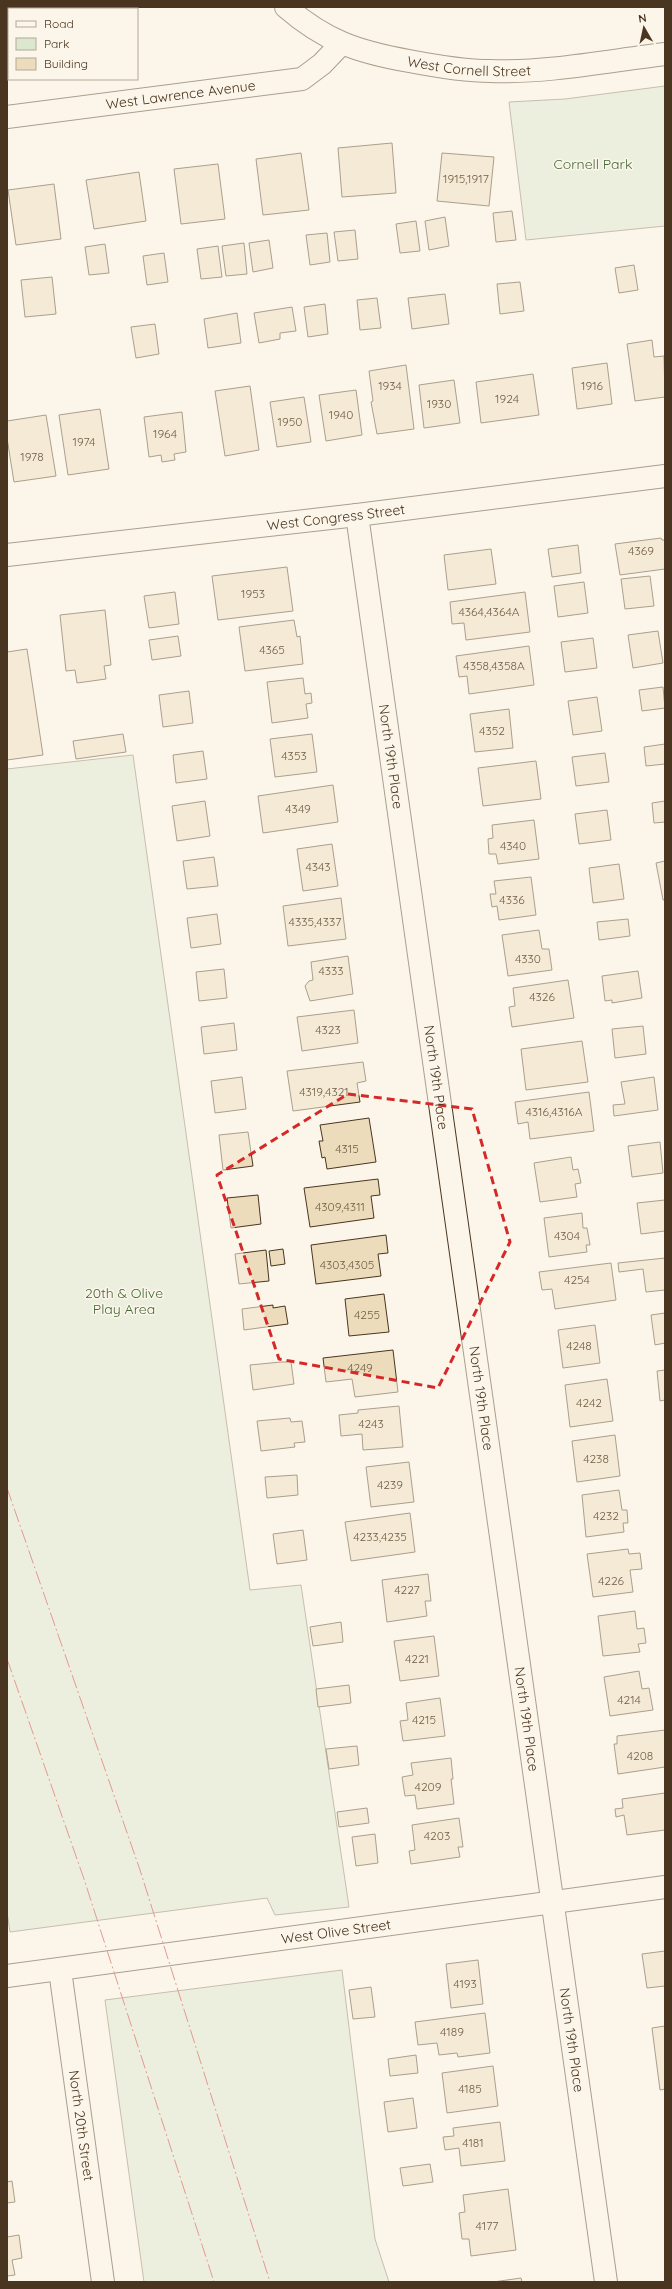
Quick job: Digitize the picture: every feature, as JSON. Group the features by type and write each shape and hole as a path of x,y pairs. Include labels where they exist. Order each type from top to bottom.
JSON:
{"street":[{"name":"West Cornell Street","path":"286,7 321,34 341,44 398,59 441,67 489,71 547,69 665,54"},
{"name":"West Lawrence Avenue","path":"7,117 302,79 322,64 341,44"},
{"name":"West Congress Street","path":"7,555 357,515 665,476"},
{"name":"North 19th Place","path":"357,515 606,2282"},
{"name":"West Olive Street","path":"7,1976 665,1887"},
{"name":"North 20th Street","path":"60,1970 103,2282"}],"highlighted area":[{"path":"348,1094 472,1109 510,1242 438,1388 279,1359 217,1175"}],"green space":[{"name":"Cornell Park","path":"665,86 665,226 526,240 509,102 565,99"},
{"name":"20th & Olive Play Area","path":"133,755 250,1590 301,1585 349,1907 275,1915 267,1898 10,1932 7,1912 7,769"},
{"path":"342,1970 375,2239 389,2282 144,2282 105,2000"}],"building":[{"path":"392,143 396,193 342,197 338,148"},
{"path":"301,153 309,210 263,215 256,159"},
{"path":"442,153 494,157 489,206 437,201"},
{"path":"218,164 225,219 181,224 174,169"},
{"path":"139,172 146,221 94,229 86,180"},
{"path":"54,184 61,239 16,245 8,190"},
{"path":"512,211 516,240 496,242 493,213"},
{"path":"445,217 449,246 429,250 425,221"},
{"path":"416,221 420,251 400,253 396,224"},
{"path":"355,230 358,259 338,261 334,232"},
{"path":"327,233 330,262 310,265 306,235"},
{"path":"269,240 273,268 253,272 249,243"},
{"path":"244,243 247,274 226,276 222,246"},
{"path":"105,244 109,273 89,275 85,247"},
{"path":"218,246 222,277 201,279 197,249"},
{"path":"164,253 168,282 147,285 143,256"},
{"path":"634,265 638,290 619,293 615,268"},
{"path":"52,277 56,314 25,317 21,280"},
{"path":"520,282 524,311 500,314 497,284"},
{"path":"445,294 449,324 412,329 408,298"},
{"path":"377,298 381,328 360,330 357,300"},
{"path":"325,304 328,334 308,337 304,307"},
{"path":"292,307 296,331 280,333 280,339 259,343 254,313"},
{"path":"237,313 241,343 208,348 204,319"},
{"path":"155,324 159,354 136,358 131,327"},
{"path":"652,340 654,357 664,356 665,397 635,401 627,344"},
{"path":"607,363 612,404 577,409 572,368"},
{"path":"406,365 414,429 377,434 371,402 373,401 369,371"},
{"path":"533,374 539,415 481,423 476,382"},
{"path":"454,380 460,423 424,428 419,385"},
{"path":"250,386 259,450 225,456 215,391"},
{"path":"356,390 362,435 326,441 319,395"},
{"path":"304,397 311,442 277,447 270,402"},
{"path":"100,409 109,469 68,475 59,415"},
{"path":"182,412 186,452 174,454 175,460 162,462 161,455 149,457 144,417"},
{"path":"46,415 56,476 14,482 7,438 7,421"},
{"path":"661,538 662,540 665,540 665,569 620,575 615,544"},
{"path":"578,545 581,573 552,577 548,549"},
{"path":"491,549 496,584 448,590 444,555"},
{"path":"287,567 293,611 218,620 212,576"},
{"path":"650,576 654,606 625,609 621,579"},
{"path":"584,582 588,613 558,617 554,586"},
{"path":"175,592 179,624 149,628 144,596"},
{"path":"525,592 530,632 466,640 464,623 452,624 450,602"},
{"path":"105,610 111,665 104,666 106,679 77,683 75,670 66,671 60,615"},
{"path":"294,620 297,637 300,636 303,664 245,671 239,627"},
{"path":"658,631 663,663 633,668 628,635"},
{"path":"178,636 181,656 152,660 149,640"},
{"path":"593,638 597,668 565,672 561,642"},
{"path":"529,646 534,685 469,694 467,676 459,677 456,656"},
{"path":"27,649 43,755 7,760 7,652"},
{"path":"303,678 305,694 311,693 312,703 306,704 308,718 272,723 267,682"},
{"path":"663,687 665,708 642,711 639,690"},
{"path":"189,691 193,723 163,727 159,695"},
{"path":"597,697 602,731 573,735 568,701"},
{"path":"509,709 513,748 475,752 470,714"},
{"path":"123,734 126,752 76,759 73,741"},
{"path":"312,734 317,772 275,777 270,739"},
{"path":"665,744 665,764 646,766 644,747"},
{"path":"203,751 207,779 176,783 173,755"},
{"path":"605,753 609,782 576,786 572,757"},
{"path":"536,761 541,799 483,806 478,768"},
{"path":"333,785 338,822 263,833 258,796"},
{"path":"205,801 210,836 177,841 172,806"},
{"path":"665,801 665,822 654,823 652,803"},
{"path":"607,810 611,840 579,844 575,814"},
{"path":"534,820 539,859 498,864 496,854 489,854 488,839 493,838 492,825"},
{"path":"332,844 338,886 303,891 297,849"},
{"path":"214,857 218,886 187,889 183,861"},
{"path":"665,861 665,900 663,900 656,863"},
{"path":"619,864 624,899 593,903 589,868"},
{"path":"531,877 536,915 499,920 497,906 492,907 490,894 496,894 494,881"},
{"path":"341,898 346,939 288,946 283,906"},
{"path":"217,914 221,944 191,948 187,918"},
{"path":"628,919 630,936 599,940 597,922"},
{"path":"539,930 542,949 549,949 552,970 508,976 502,935"},
{"path":"348,956 353,994 310,1001 305,986 309,981 313,980 311,962"},
{"path":"224,969 227,998 199,1001 196,972"},
{"path":"638,971 642,998 612,1003 612,1000 605,1001 602,976"},
{"path":"568,980 574,1018 512,1027 509,1007 515,1006 513,988"},
{"path":"354,1010 358,1043 302,1051 297,1017"},
{"path":"234,1023 237,1050 204,1054 201,1027"},
{"path":"643,1026 646,1054 615,1058 612,1029"},
{"path":"582,1041 588,1082 526,1090 521,1049"},
{"path":"363,1062 366,1081 357,1083 360,1102 293,1111 287,1071"},
{"path":"242,1077 246,1109 215,1113 211,1081"},
{"path":"654,1077 658,1110 614,1116 613,1105 625,1104 621,1082"},
{"path":"589,1092 594,1131 530,1139 528,1122 518,1124 515,1102"},
{"path":"369,1118 376,1162 327,1169 325,1157 322,1158 319,1141 323,1141 320,1125"},
{"path":"248,1132 253,1166 223,1170 219,1135"},
{"path":"660,1142 663,1173 632,1177 628,1146"},
{"path":"571,1157 573,1170 578,1169 581,1183 575,1184 577,1197 540,1202 534,1163"},
{"path":"378,1179 380,1195 371,1196 374,1218 310,1227 304,1188"},
{"path":"258,1195 261,1224 231,1228 227,1198"},
{"path":"665,1200 665,1231 641,1234 637,1203"},
{"path":"582,1213 583,1228 587,1228 590,1245 586,1245 587,1252 549,1257 544,1218"},
{"path":"386,1235 388,1253 378,1254 381,1276 316,1284 311,1245"},
{"path":"283,1249 285,1264 271,1266 269,1251"},
{"path":"266,1250 269,1281 239,1284 235,1254"},
{"path":"665,1258 665,1290 646,1292 643,1269 619,1272 618,1263"},
{"path":"611,1263 616,1300 555,1309 552,1289 542,1290 539,1272"},
{"path":"384,1294 389,1332 349,1336 345,1299"},
{"path":"273,1305 273,1308 285,1306 288,1324 244,1330 242,1309"},
{"path":"665,1313 665,1343 655,1345 651,1315"},
{"path":"595,1325 600,1363 563,1368 558,1330"},
{"path":"393,1350 398,1392 355,1397 352,1379 326,1382 323,1358"},
{"path":"291,1362 294,1384 253,1390 250,1365"},
{"path":"665,1370 665,1400 660,1401 657,1371"},
{"path":"607,1379 613,1421 570,1427 565,1385"},
{"path":"399,1406 403,1447 363,1450 362,1434 341,1436 339,1415 358,1413 358,1410"},
{"path":"290,1418 291,1422 302,1421 305,1442 294,1443 295,1447 261,1451 257,1421"},
{"path":"615,1435 620,1476 577,1482 572,1441"},
{"path":"409,1462 414,1502 371,1507 366,1467"},
{"path":"297,1475 298,1495 267,1498 265,1477"},
{"path":"619,1490 622,1510 627,1510 628,1523 623,1523 624,1532 586,1537 582,1495"},
{"path":"410,1513 415,1552 351,1561 345,1522"},
{"path":"303,1530 307,1560 277,1564 273,1534"},
{"path":"628,1549 629,1554 640,1553 642,1569 630,1570 633,1592 593,1597 587,1554"},
{"path":"428,1574 431,1601 425,1601 427,1616 387,1622 382,1580"},
{"path":"635,1611 637,1629 644,1628 646,1643 638,1644 640,1652 603,1656 598,1616"},
{"path":"341,1622 343,1642 313,1646 310,1627"},
{"path":"434,1636 439,1676 400,1681 394,1641"},
{"path":"639,1671 642,1689 649,1688 653,1710 610,1716 604,1677"},
{"path":"349,1685 351,1703 318,1707 316,1689"},
{"path":"440,1698 445,1736 403,1741 400,1721 408,1720 406,1703"},
{"path":"665,1730 665,1767 618,1774 614,1744 617,1744 617,1736"},
{"path":"357,1746 359,1765 329,1769 326,1749"},
{"path":"451,1758 453,1779 451,1779 454,1804 417,1809 415,1795 405,1796 402,1777 413,1775 411,1763"},
{"path":"665,1793 665,1830 627,1835 624,1815 616,1817 615,1809 623,1808 622,1799"},
{"path":"367,1808 369,1823 339,1827 337,1812"},
{"path":"459,1818 463,1847 458,1847 460,1857 411,1864 409,1851 415,1850 412,1825"},
{"path":"375,1834 378,1863 356,1866 352,1837"},
{"path":"665,1951 665,1986 647,1988 642,1954"},
{"path":"478,1960 483,2004 451,2008 446,1964"},
{"path":"371,1987 375,2017 353,2019 349,1990"},
{"path":"485,2013 490,2053 458,2057 457,2053 439,2055 437,2043 418,2045 415,2022"},
{"path":"665,2026 665,2089 660,2090 652,2028"},
{"path":"416,2055 418,2073 390,2076 388,2059"},
{"path":"493,2066 498,2106 447,2113 442,2073"},
{"path":"413,2098 417,2128 388,2132 384,2102"},
{"path":"500,2122 505,2161 461,2166 459,2148 445,2150 443,2137 454,2136 453,2128"},
{"path":"430,2164 433,2182 403,2186 400,2168"},
{"path":"12,2181 15,2202 7,2203 7,2182"},
{"path":"508,2189 516,2250 471,2256 469,2239 462,2239 459,2213 465,2212 463,2195"},
{"path":"19,2235 22,2258 12,2260 15,2275 7,2276 7,2237"},
{"path":"521,2278 522,2282 493,2282"}],"power":[{"path":"7,1488 140,1870 270,2282"},
{"path":"7,1659 84,1879 214,2282"}]}
